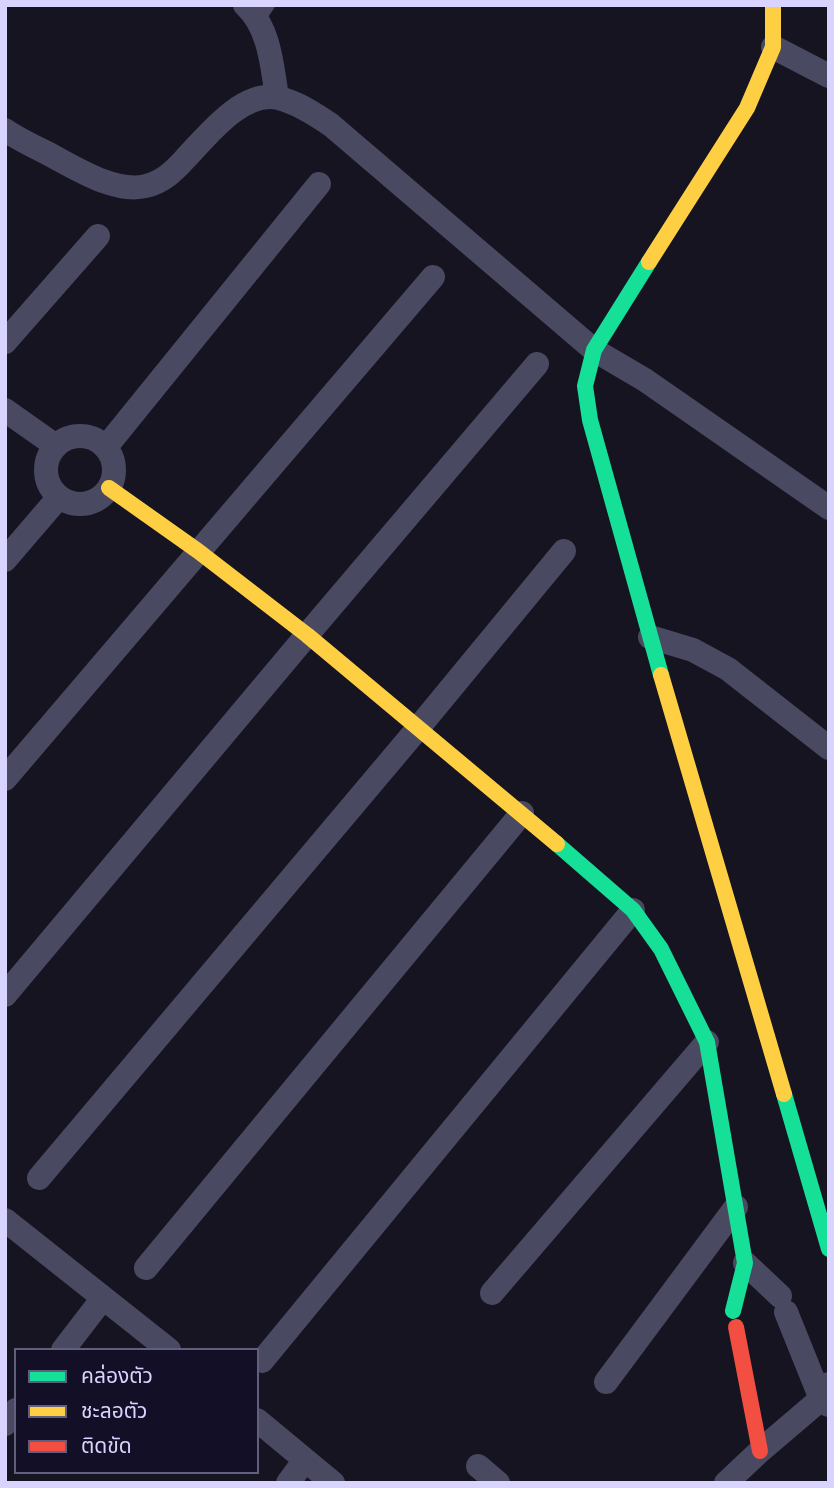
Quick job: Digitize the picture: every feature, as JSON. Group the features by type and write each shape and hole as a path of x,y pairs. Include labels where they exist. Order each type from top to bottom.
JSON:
{"street":[{"path":"773,5 774,47 747,108 594,350 585,386 590,420 650,637 829,1249"},
{"path":"258,11 268,46 277,97"},
{"path":"774,47 829,76"},
{"path":"7,133 96,179 123,187 146,187 168,177 223,121 240,107 256,99 277,97 305,108 331,125 594,350 645,380 829,508"},
{"path":"106,447 318,184"},
{"path":"5,342 98,236"},
{"path":"5,779 433,277"},
{"path":"5,995 537,364"},
{"path":"5,410 56,446"},
{"path":"75,436 97,440 106,447 115,467 109,488 102,497 80,504 69,502 52,489 47,478 47,467 56,446 75,436"},
{"path":"109,488 198,551 307,635 522,813 633,910 661,949 707,1042 745,1264 734,1319 760,1451"},
{"path":"5,560 60,497"},
{"path":"39,1178 564,551"},
{"path":"650,637 693,650 728,669 829,748"},
{"path":"146,1268 522,813"},
{"path":"262,1361 633,910"},
{"path":"492,1293 707,1042"},
{"path":"607,1382 736,1207"},
{"path":"5,1220 166,1348"},
{"path":"726,1483 826,1396 783,1304 745,1264"},
{"path":"65,1348 103,1298"},
{"path":"259,1422 333,1483"},
{"path":"288,1483 305,1460"},
{"path":"478,1466 498,1483"}],"traffic: fast":[{"path":"649,262 594,350 585,386 590,420 661,675"},
{"path":"557,844 633,910 661,949 707,1042 745,1263 733,1311"},
{"path":"784,1094 829,1249"}],"traffic: slow":[{"path":"649,262 747,108 773,47 773,5"},
{"path":"109,488 198,551 307,635 557,844"},
{"path":"661,675 784,1094"}],"traffic: jam":[{"path":"736,1327 760,1451"}]}
